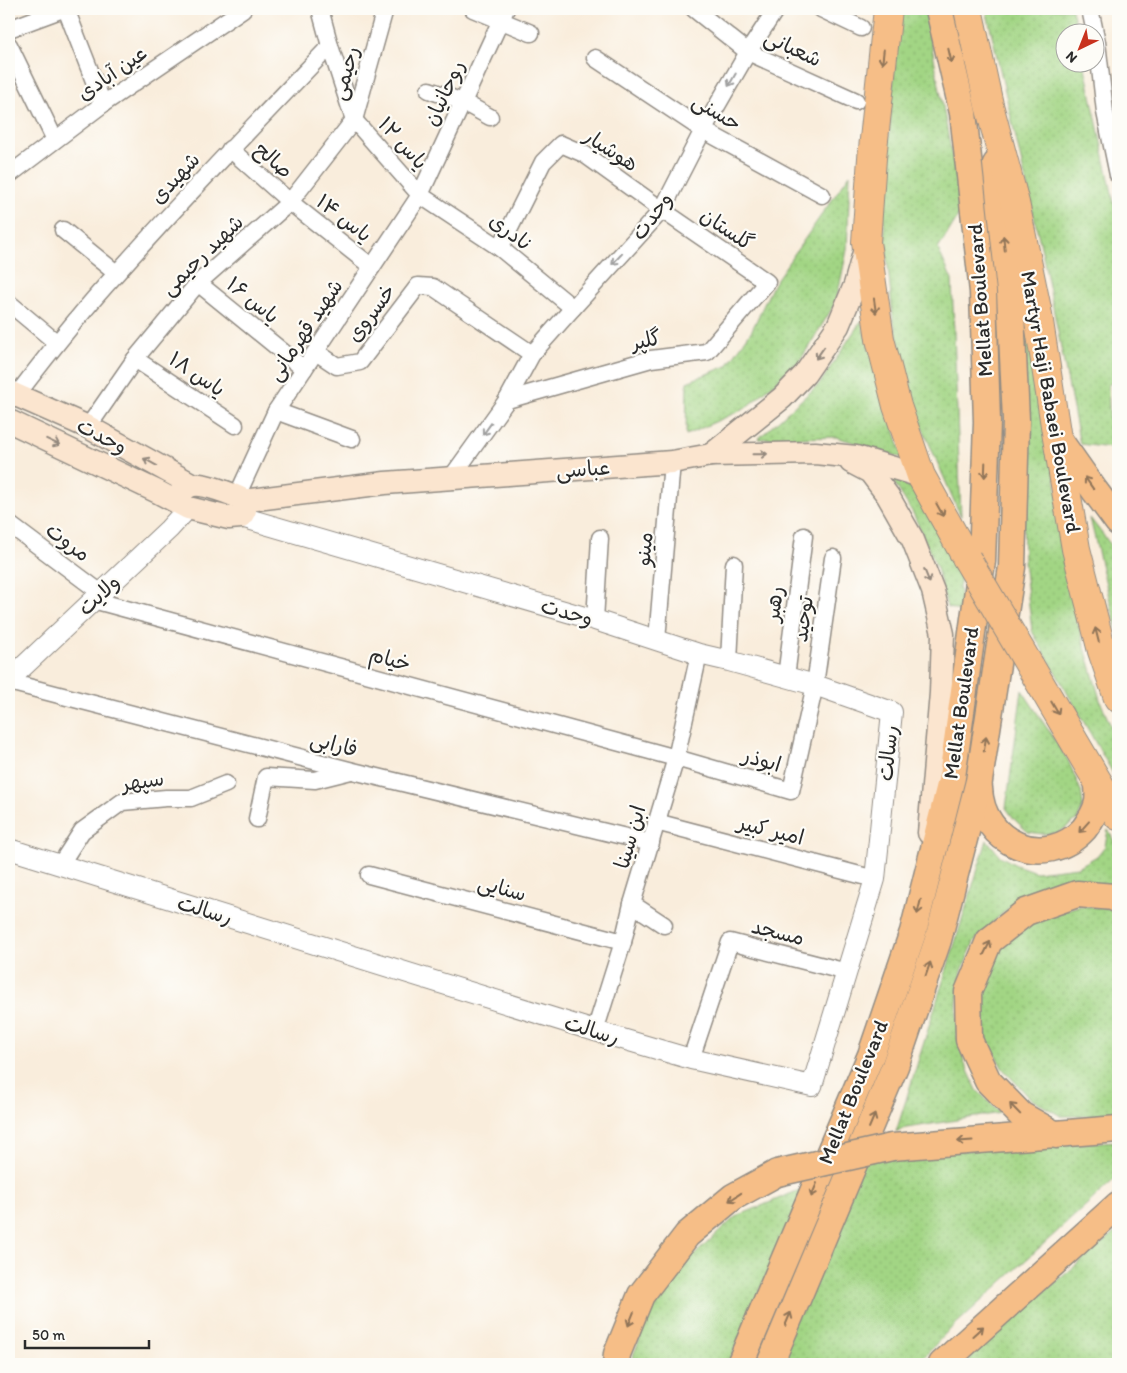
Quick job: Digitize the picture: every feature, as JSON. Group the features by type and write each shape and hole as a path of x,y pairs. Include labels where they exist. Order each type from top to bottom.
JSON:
{"highway":[{"path":"888,9 872,158 867,245 880,339 897,406 921,476 967,559 1118,816"},
{"name":"Mellat Boulevard","path":"968,9 989,105"},
{"name":"Martyr Haji Babaei Boulevard","path":"989,105 1015,203 1037,309 1076,549 1102,652 1118,698"}],"main road":[{"name":"Mellat Boulevard","path":"740,1364 871,1055 912,932 952,777 982,561 987,422 983,292 963,113 940,9"},
{"name":"Mellat Boulevard","path":"770,1364 895,1066 938,940 979,780 1012,568 1016,420 1010,291 989,105"},
{"path":"711,455 782,398 805,374 838,326 855,285 867,245"},
{"name":"وحدت","path":"9,421 183,505 229,518 240,505 207,487 193,485 88,427 12,394"},
{"path":"1057,437 1118,522"},
{"name":"عباسی","path":"240,505 385,484 672,462 711,455 814,453 840,455 856,457 921,476"},
{"path":"840,455 870,472 888,496 912,540 933,591 943,634 941,693 925,882"},
{"path":"183,505 176,497 193,485"},
{"path":"979,780 980,801 987,820 1000,836 1018,846 1038,850 1058,847 1076,837 1090,822 1098,803 1098,782"},
{"path":"1056,1135 1021,1115 988,1081 970,1040 968,992 989,941 1026,912 1077,894 1118,900"},
{"path":"616,1364 618,1354 641,1295 687,1235 734,1197 777,1172 892,1147 1118,1130"},
{"path":"949,1360 1118,1205"}],"street":[{"path":"9,29 64,9 104,104"},
{"name":"عین آبادی","path":"9,175 104,104 243,9"},
{"path":"320,9 354,120"},
{"name":"رحیمی","path":"354,120 384,9"},
{"path":"473,9 503,14 531,33"},
{"name":"شعبانی","path":"694,9 748,52 856,101"},
{"name":"وحدت","path":"451,478 507,400 532,354 662,210 703,130 748,52 776,9"},
{"path":"821,9 862,28"},
{"path":"1090,9 1112,112 1118,175"},
{"name":"روحانیان","path":"420,195 503,14"},
{"path":"9,45 55,140"},
{"name":"شهیدی","path":"12,394 116,273 230,149 330,46"},
{"name":"حسنی","path":"595,58 703,130 822,195"},
{"path":"429,90 463,102 490,117"},
{"name":"یاس ۱۲","path":"354,120 420,195"},
{"name":"شهید رحیمی","path":"88,427 135,359 198,283 290,202 354,120"},
{"name":"هوشیار","path":"500,248 543,162 561,144 584,154 662,210"},
{"name":"صالح","path":"230,149 290,202"},
{"name":"نادری","path":"420,195 500,248 572,308"},
{"name":"شهید قهرمانی","path":"240,505 276,411 420,195"},
{"name":"یاس ۱۴","path":"290,202 372,267"},
{"name":"گلستان","path":"662,210 767,282"},
{"path":"63,230 116,273"},
{"name":"گلپر","path":"507,400 651,359 707,352 767,282"},
{"name":"یاس ۱۶","path":"198,283 304,369"},
{"name":"خسروی","path":"316,352 337,366 360,362 418,286 433,287 532,354"},
{"path":"9,304 57,343"},
{"name":"یاس ۱۸","path":"135,359 235,425"},
{"path":"276,411 352,439"},
{"name":"مینو","path":"657,640 672,462"},
{"name":"ولایت","path":"9,681 169,529 183,505"},
{"name":"وحدت","path":"240,505 699,654 815,685 892,712"},
{"name":"مروت","path":"9,524 97,597"},
{"name":"رهبر","path":"786,677 804,536"},
{"path":"595,620 600,538"},
{"name":"توحید","path":"815,685 833,558"},
{"path":"729,661 734,564"},
{"name":"خیام","path":"97,597 676,758"},
{"name":"ابن سینا","path":"595,1031 623,942 632,904 676,758 699,654"},
{"name":"فارابی","path":"9,681 353,771 651,843"},
{"name":"ابوذر","path":"676,758 791,791 815,685"},
{"name":"رسالت","path":"9,849 595,1031 691,1059 812,1086 875,879 892,712"},
{"path":"257,819 266,778 315,780 353,771"},
{"name":"سپهر","path":"60,865 82,831 122,802 191,798 226,784"},
{"name":"امیر کبیر","path":"656,822 875,879"},
{"name":"سنایی","path":"369,875 623,942"},
{"path":"632,904 664,925"},
{"name":"مسجد","path":"691,1059 730,942 847,972"}],"green space":[{"path":"899,9 925,9 962,210 938,249 952,280 961,517 916,413 893,319 883,212"},
{"path":"986,9 1072,9 1075,22 1054,22 1054,72 1086,72 1118,221 1118,383 1108,384 1111,448 1080,444 1042,251"},
{"path":"850,174 847,250 836,302 798,364 744,409 686,435 687,382 727,366 752,330 774,283"},
{"path":"1017,232 1077,620 1101,703 1118,743 1118,782 1032,631 1024,561"},
{"path":"861,321 903,458 836,437 758,439 820,383"},
{"path":"891,478 920,491 962,570 959,588 963,613 947,607 937,568 913,513"},
{"path":"1090,518 1118,554 1118,633 1117,630"},
{"path":"1022,690 1068,760 1081,791 1083,805 1078,819 1058,833 1042,834 1028,832 1006,808"},
{"path":"1108,830 1118,848 1118,887 1076,882 1048,889 1017,901 974,942 962,971 957,1003 957,1035 965,1064 977,1090 1000,1113 901,1129 896,1132 987,840 1000,856 1016,865 1036,872 1078,867 1097,856 1105,846"},
{"path":"1078,906 1108,908 1118,913 1118,1116 1061,1116 1031,1099 1003,1069 985,1036 981,994 997,949 1028,922"},
{"path":"1118,1141 1118,1176 945,1334 918,1364 772,1364 859,1157"},
{"path":"804,1188 728,1364 632,1364 634,1353 651,1312 689,1260 735,1217"},
{"path":"1118,1230 1118,1364 966,1364 981,1345"}]}
